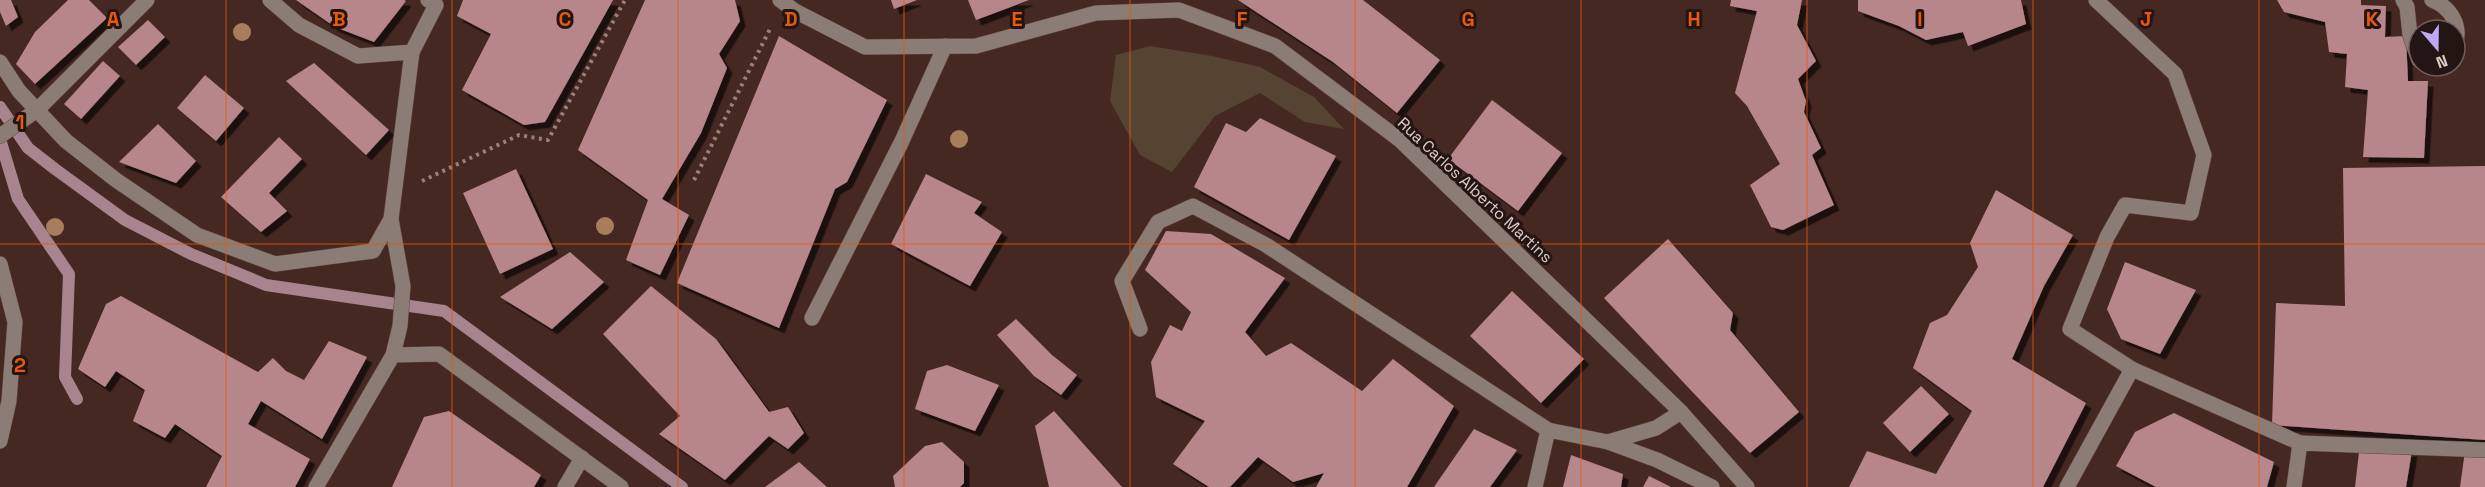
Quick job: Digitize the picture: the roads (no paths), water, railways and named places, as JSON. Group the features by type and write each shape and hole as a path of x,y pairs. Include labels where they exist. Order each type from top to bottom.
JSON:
{"street":[{"path":"0,136 37,110 147,0"},
{"path":"270,0 299,25 358,56 412,52"},
{"path":"2096,0 2175,74 2204,155 2191,213 2125,205 2106,237 2070,329 2132,369 2300,443 2485,450"},
{"path":"2403,0 2407,7 2408,18"},
{"path":"2432,0 2443,5 2453,18"},
{"name":"Rua Carlos Alberto Martins","path":"782,1 795,11 865,47 976,46 1096,13 1179,10 1275,46 1400,140 1681,412 1748,487"},
{"path":"316,487 393,355 400,326 403,286 391,219 412,52 435,2"},
{"path":"812,318 901,143 945,46"},
{"path":"0,62 19,90 66,141 116,180 197,235 275,264 373,251 391,219"},
{"path":"1140,329 1122,281 1158,222 1193,206 1266,245 1548,430 1608,442 1657,460 1712,487"},
{"path":"0,264 15,322 9,401 0,441"},
{"path":"393,355 439,354 621,487"},
{"path":"2067,487 2132,369"},
{"path":"1608,442 1656,428 1681,412"},
{"path":"1535,487 1548,430"},
{"path":"2294,487 2300,443"},
{"path":"565,487 582,458"}],"waterway":[{"path":"0,107 28,148 55,169 125,220 191,254 266,285 444,311 682,487"},
{"path":"0,139 18,199 69,274 65,377 77,399"}]}
